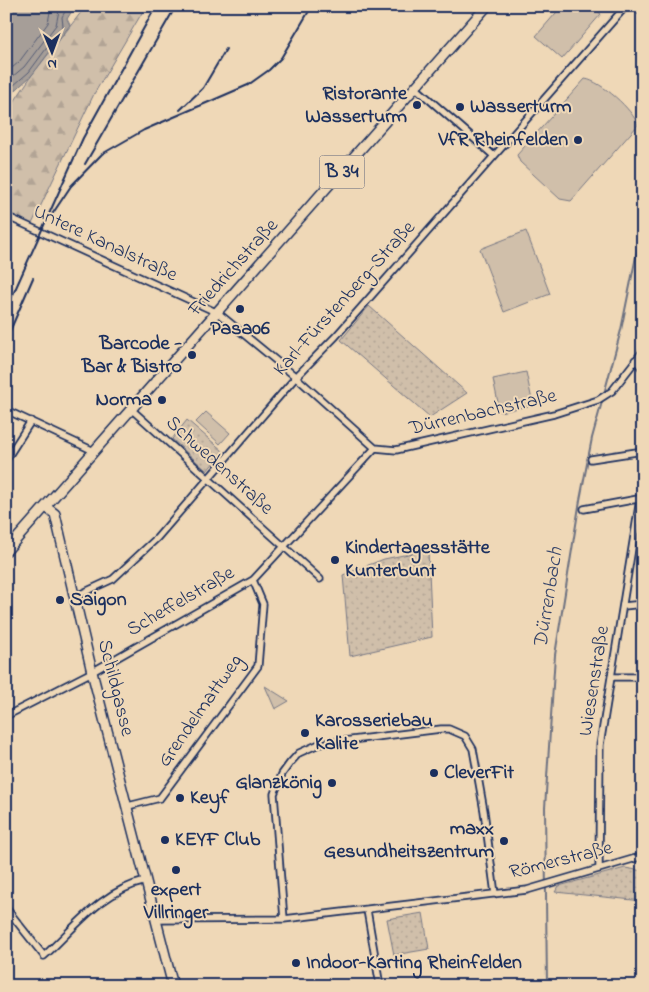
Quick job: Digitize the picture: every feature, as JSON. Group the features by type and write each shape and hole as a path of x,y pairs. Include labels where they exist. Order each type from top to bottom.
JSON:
{"main road":[{"name":"Friedrichstraße","path":"6,551 487,6"},
{"name":"Schildgasse","path":"46,507 55,514 92,672 173,986"}],"street":[{"name":"Karl-Fürstenberg-Straße","path":"74,597 112,578 157,538 296,377 336,336 626,6"},
{"path":"634,6 643,13"},
{"path":"416,88 494,156"},
{"name":"Untere Kanalstraße","path":"6,216 218,313 296,377 375,448"},
{"path":"643,350 635,360 643,369"},
{"name":"Dürrenbachstraße","path":"375,448 396,450 554,414 598,400 612,391 635,360"},
{"name":"Schwedenstraße","path":"131,409 284,547"},
{"path":"6,410 94,451"},
{"path":"6,460 31,421"},
{"name":"Scheffelstraße","path":"6,716 92,672 253,580 375,448"},
{"path":"591,459 643,451"},
{"path":"584,509 641,498"},
{"name":"Wiesenstraße","path":"599,869 600,745 641,498"},
{"path":"284,547 320,579"},
{"name":"Grendelmattweg","path":"128,806 160,798 258,666 263,604 253,580"},
{"path":"624,606 643,604"},
{"path":"611,677 643,677"},
{"path":"284,919 274,794 282,774 299,753 319,744 394,735 449,729 465,736 470,742 484,811 495,894"},
{"name":"Römerstraße","path":"156,920 284,919 495,894 548,884 643,856"},
{"path":"6,908 44,956 107,896 123,887 146,880"},
{"path":"367,910 380,986"}],"green space":[{"path":"86,6 146,6 94,94 31,226 6,212 6,114 32,75"},
{"path":"562,6 591,6 601,14 562,59 536,36"},
{"name":"VfR Rheinfelden","path":"585,79 599,85 616,97 630,112 638,125 571,201 560,199 520,162 517,155"},
{"path":"526,231 550,294 504,312 480,249"},
{"path":"369,306 467,393 430,417 341,340"},
{"path":"526,372 533,405 500,412 493,379"},
{"path":"206,412 230,433 220,444 196,422"},
{"path":"187,420 223,451 207,471 172,439"},
{"path":"428,550 432,637 350,656 343,575 384,559"},
{"path":"265,686 289,701 275,709"},
{"path":"625,868 643,871 643,901 555,892 559,886"},
{"path":"423,913 429,949 394,955 387,919"}],"water":[{"path":"6,6 75,6 67,19 70,25 32,75 6,99"}],"waterway":[{"name":"Dürrenbach","path":"642,25 643,35"},
{"name":"Dürrenbach","path":"604,394 621,330 643,222"},
{"name":"Dürrenbach","path":"547,986 545,808 555,655 580,500 592,438 603,398"}],"railway":[{"path":"6,310 83,138 156,6"},
{"path":"85,164 176,6"},
{"path":"51,216 71,186 102,154 144,130 248,85 269,70 281,58 312,6"},
{"path":"180,110 203,88 226,49"},
{"path":"6,340 33,278"}],"place":[{"name":"Ristorante Wasserturm","path":"417,105"},
{"name":"Wasserturm","path":"460,107"},
{"name":"VfR Rheinfelden","path":"578,140"},
{"name":"Pasa06","path":"240,309"},
{"name":"Barcode - Bar & Bistro","path":"192,355"},
{"name":"Norma","path":"162,400"},
{"name":"Kindertagesstätte Kunterbunt","path":"335,560"},
{"name":"Saigon","path":"60,600"},
{"name":"Karosseriebau Kalite","path":"305,733"},
{"name":"CleverFit","path":"434,773"},
{"name":"Glanzkönig","path":"332,783"},
{"name":"Keyf","path":"180,798"},
{"name":"KEYF Club","path":"165,840"},
{"name":"maxx Gesundheitszentrum","path":"504,841"},
{"name":"expert Villringer","path":"176,870"},
{"name":"Indoor-Karting Rheinfelden","path":"296,963"}]}
